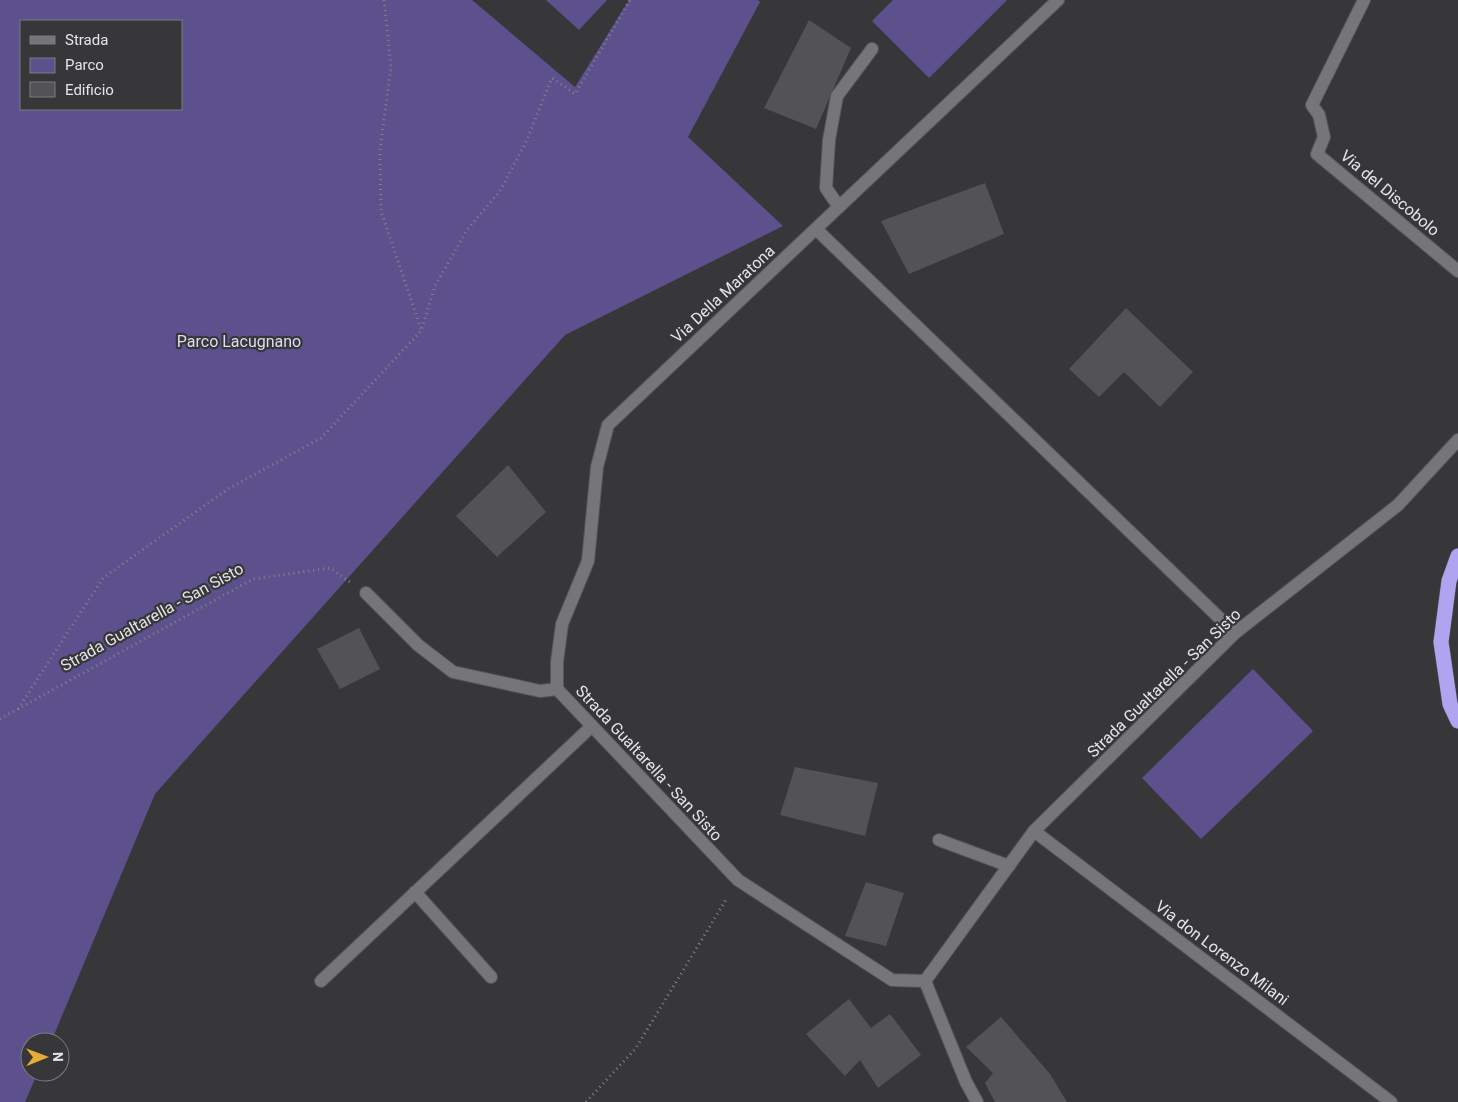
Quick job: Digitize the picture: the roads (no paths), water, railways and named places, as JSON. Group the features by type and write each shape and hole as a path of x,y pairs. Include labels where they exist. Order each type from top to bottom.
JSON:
{"highway":[{"path":"1458,556 1449,581 1440,642 1450,704 1458,721"}],"street":[{"name":"Via Della Maratona","path":"557,689 556,662 562,624 588,561 597,467 608,425 1058,0"},
{"name":"Via del Discobolo","path":"1364,0 1312,105 1319,115 1324,137 1317,154 1458,271"},
{"path":"839,206 826,188 829,140 838,96 872,49"},
{"path":"816,229 1235,634"},
{"name":"Strada Gualtarella - San Sisto","path":"366,593 418,645 453,672 540,691 557,689 738,880 892,980 924,981 1034,831 1235,634 1398,506 1458,440"},
{"path":"321,982 592,726"},
{"name":"Via don Lorenzo Milani","path":"1034,831 1391,1102"},
{"path":"939,840 1009,866"},
{"path":"415,892 491,977"},
{"path":"924,981 966,1082 977,1102"}],"park label":[{"name":"Parco Lacugnano","path":"239,341"}]}
